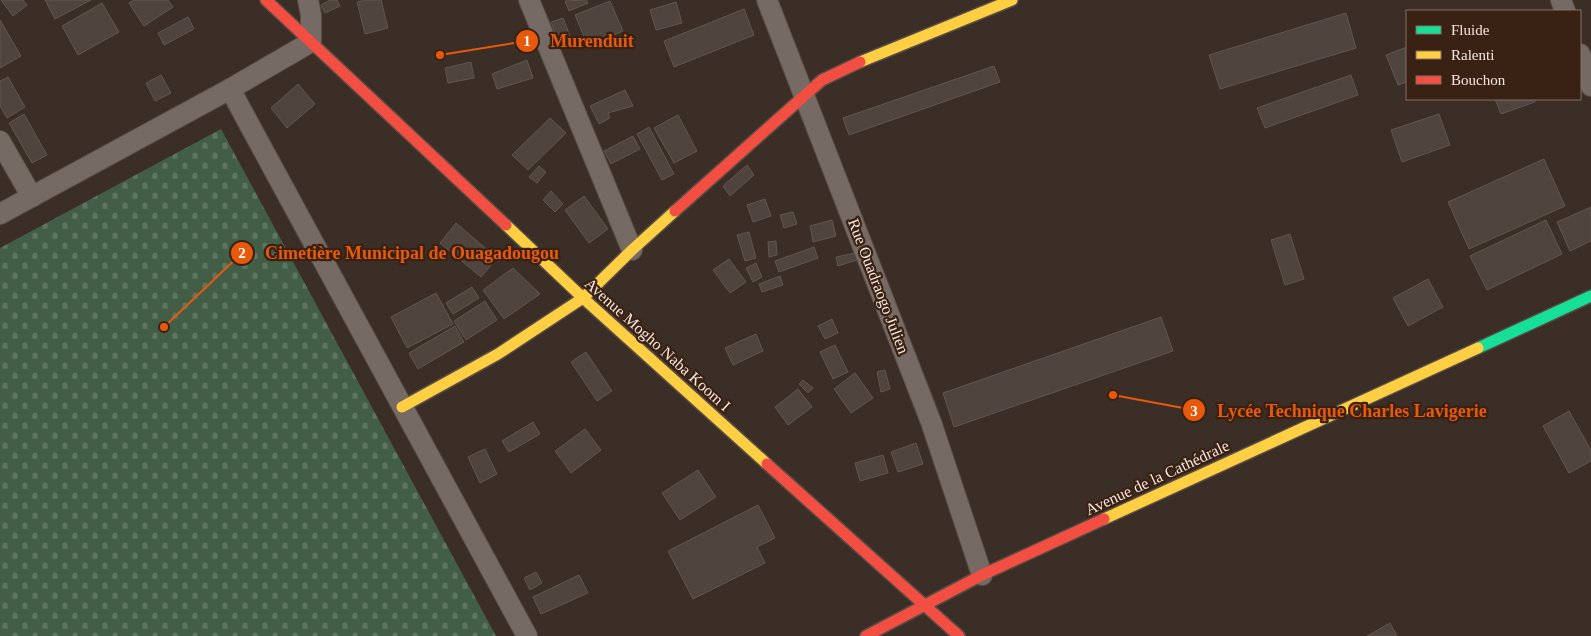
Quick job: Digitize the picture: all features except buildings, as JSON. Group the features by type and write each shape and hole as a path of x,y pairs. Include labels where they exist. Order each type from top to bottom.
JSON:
{"street":[{"name":"Avenue Mogho Naba Koom I","path":"266,0 583,298 959,636"},
{"path":"0,214 230,89 311,42 311,15 308,0"},
{"path":"529,0 632,250"},
{"name":"Rue Ouadraogo Julien","path":"768,0 931,422 982,575"},
{"path":"402,407 498,354 583,298 632,250 822,80 843,68 1012,0"},
{"path":"1581,57 1591,86"},
{"path":"230,89 527,636"},
{"path":"0,141 32,197"},
{"name":"Avenue de la Cathédrale","path":"866,636 982,575 1591,296"}],"green space":[{"path":"221,129 496,636 0,636 0,248"}],"traffic: fast":[{"path":"1478,348 1591,296"}],"traffic: slow":[{"path":"860,62 1012,0"},
{"path":"402,407 498,354 583,298 675,211"},
{"path":"506,225 583,298 767,464"},
{"path":"1104,519 1478,348"}],"traffic: jam":[{"path":"266,0 506,225"},
{"path":"675,211 822,80 860,62"},
{"path":"767,464 959,636"},
{"path":"866,636 982,575 1104,519"}],"place":[{"name":"Murenduit","path":"440,55"},
{"name":"Cimetière Municipal de Ouagadougou","path":"164,327"},
{"name":"Lycée Technique Charles Lavigerie","path":"1113,395"}]}
